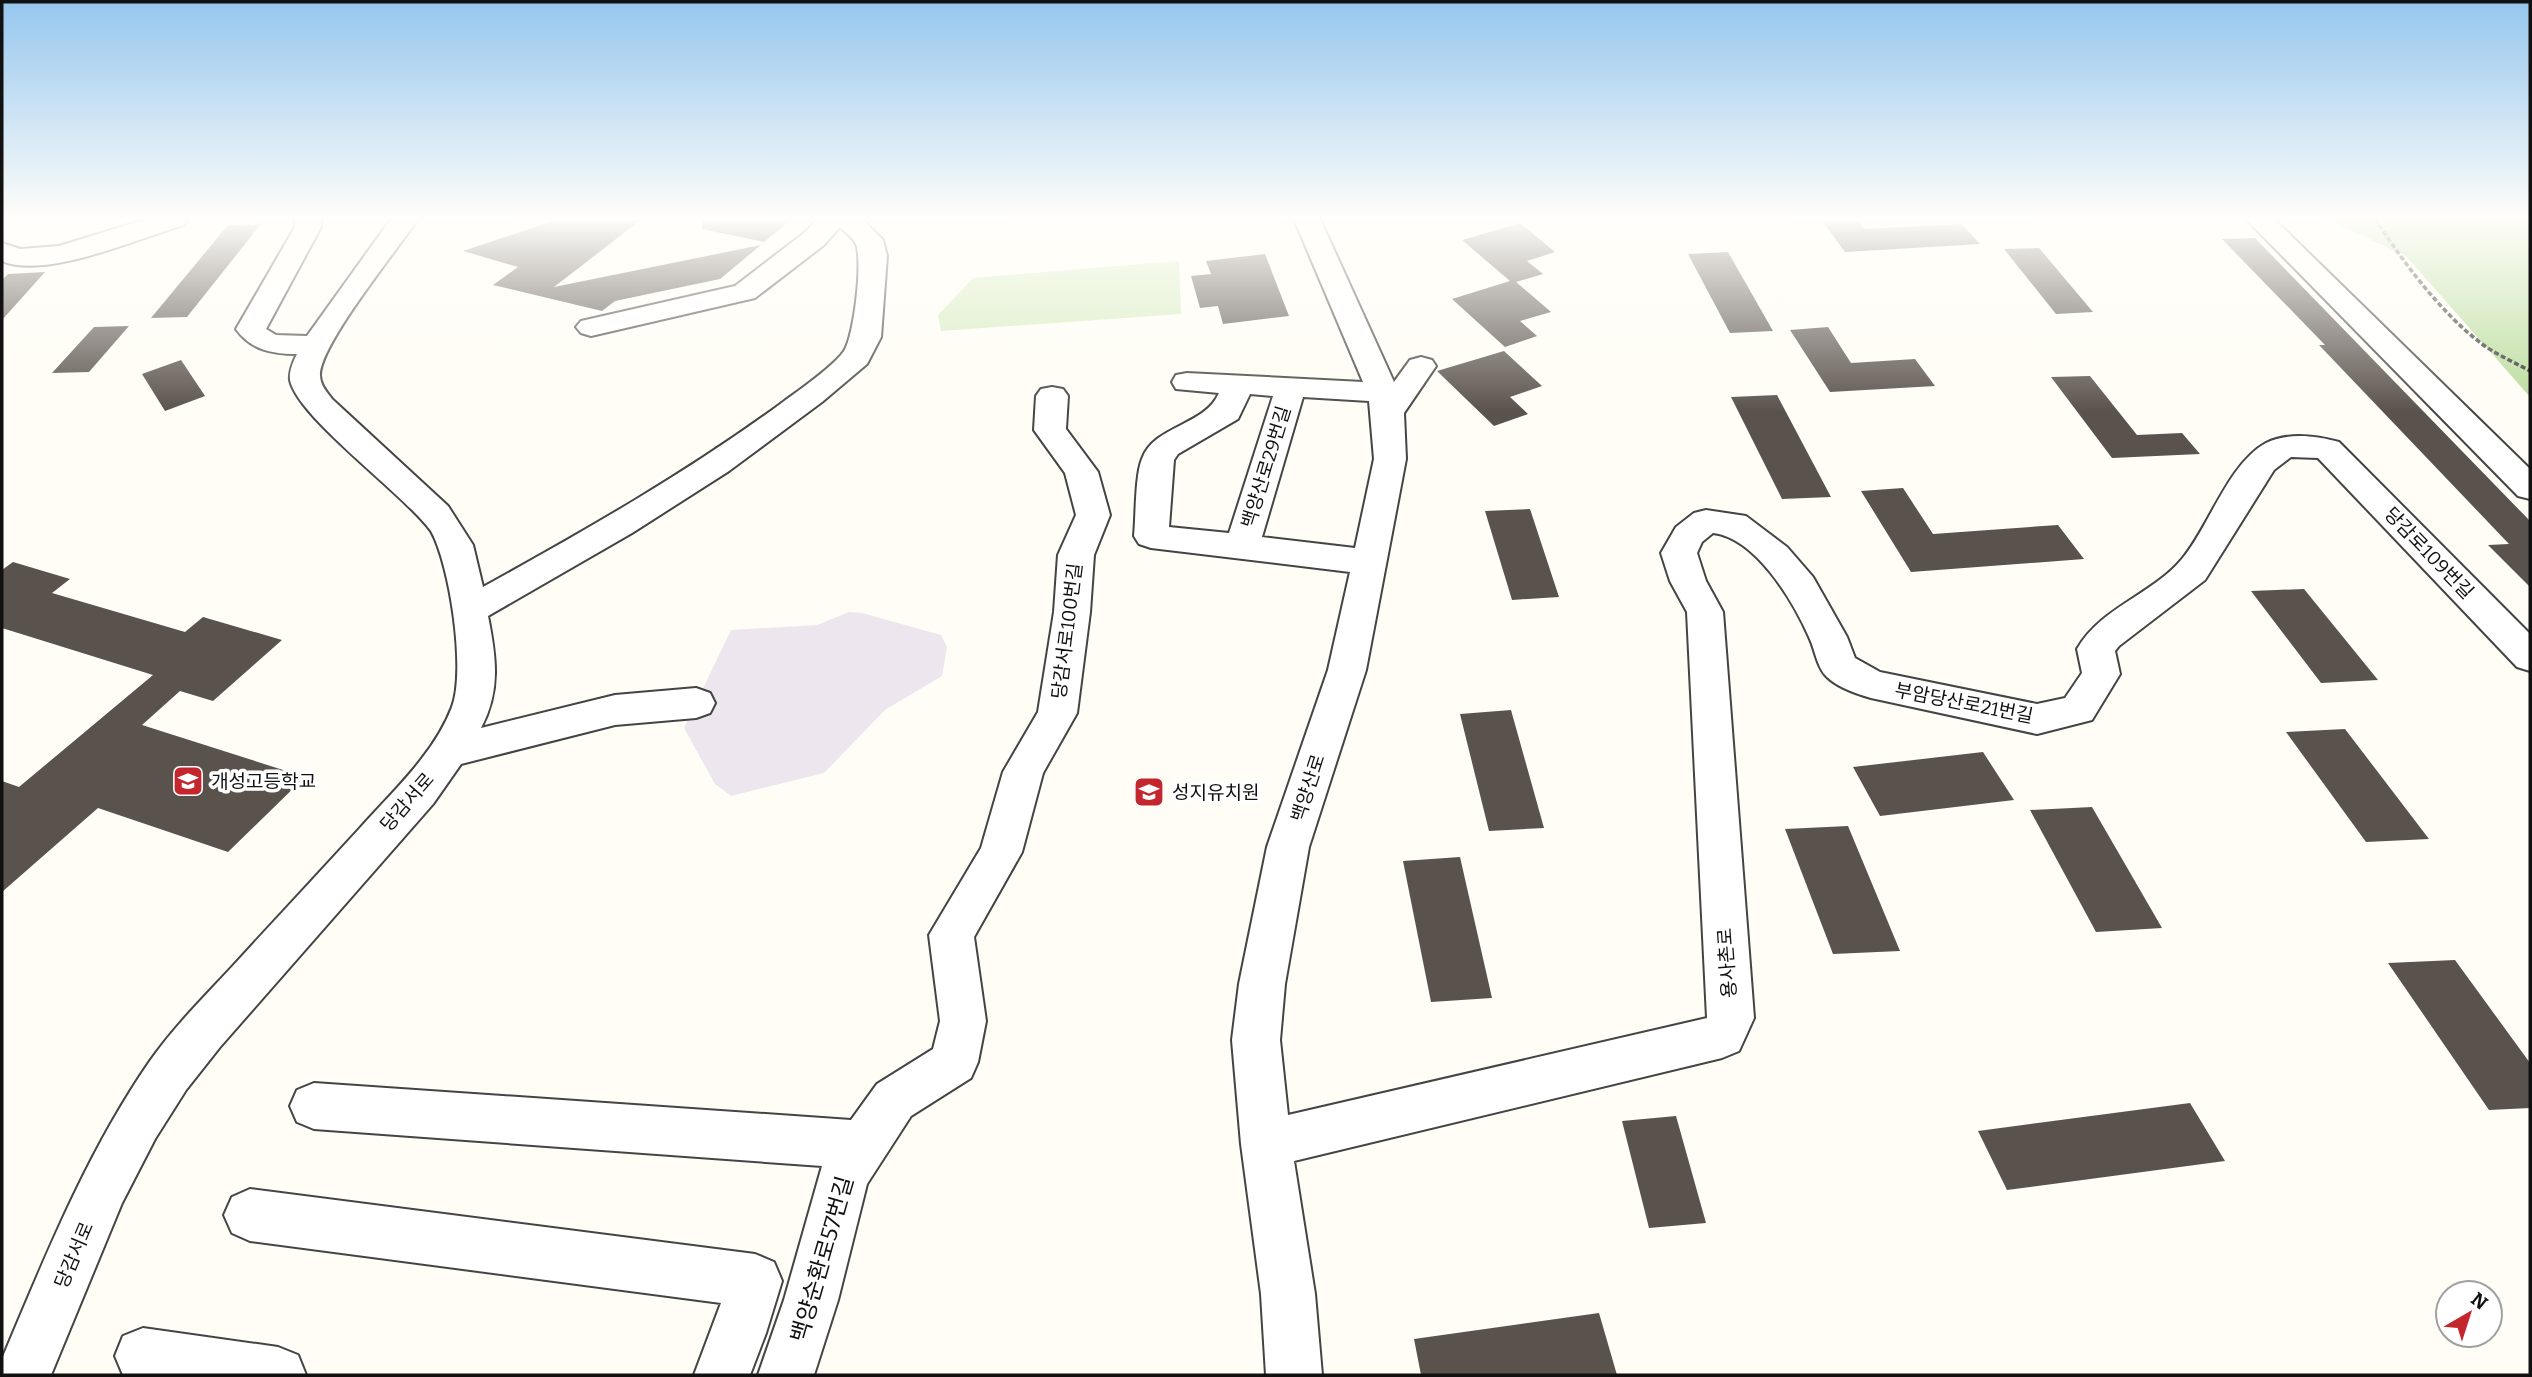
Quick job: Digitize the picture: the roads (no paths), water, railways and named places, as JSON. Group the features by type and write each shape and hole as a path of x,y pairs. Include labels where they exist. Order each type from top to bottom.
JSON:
{"street":[{"path":"277,283 251,329 254,335 270,343 316,345"},
{"name":"당감서로","path":"23,1375 103,1186 138,1122 169,1074 203,1032 418,792 462,726 478,675 460,554 450,530 321,406 308,388 305,373 316,345 360,283"},
{"path":"591,327 745,292 756,283"},
{"path":"469,611 628,523 738,452 856,358 866,337 871,283"},
{"name":"백양산로","path":"1294,1375 1288,1294 1266,1144 1256,1040 1275,904 1288,847 1347,670 1390,459 1386,403 1335,283"},
{"path":"2324,283 2530,488"},
{"path":"1386,403 1421,366"},
{"path":"1187,382 1238,385"},
{"name":"백양산로29번길","path":"1370,562 1151,536 1158,459 1167,447 1227,412 1238,385 1291,387 1386,403"},
{"name":"백양산로29번길","path":"1242,547 1291,387"},
{"name":"당감서로100번길","path":"954,1062 962,1021 951,935 1001,852 1023,772 1057,713 1072,612 1076,555 1093,515 1081,472 1051,429 1052,396"},
{"name":"부암당산로21번길","path":"1706,522 1734,524 1756,538 1775,555 1800,586 1828,637 1840,667 1871,684 2037,719 2078,710 2101,674 2096,649 2104,638 2120,623 2189,574 2205,556 2255,475 2276,451 2301,447 2328,449"},
{"name":"당감로109번길","path":"2328,449 2530,657"},
{"name":"용사촌로","path":"1266,1144 1722,1036 1731,1017 1705,612 1688,581 1679,553 1688,535 1706,522"},
{"path":"447,752 615,710 696,704"},
{"name":"백양순환로57번길","path":"786,1375 811,1300 844,1174 894,1100 954,1062"},
{"path":"314,1106 863,1145"},
{"path":"250,1215 755,1281 740,1333 722,1375"},
{"path":"143,1356 278,1375"}],"place":[{"name":"개성고등학교","path":"188,781"},
{"name":"성지유치원","path":"1149,792"}]}
